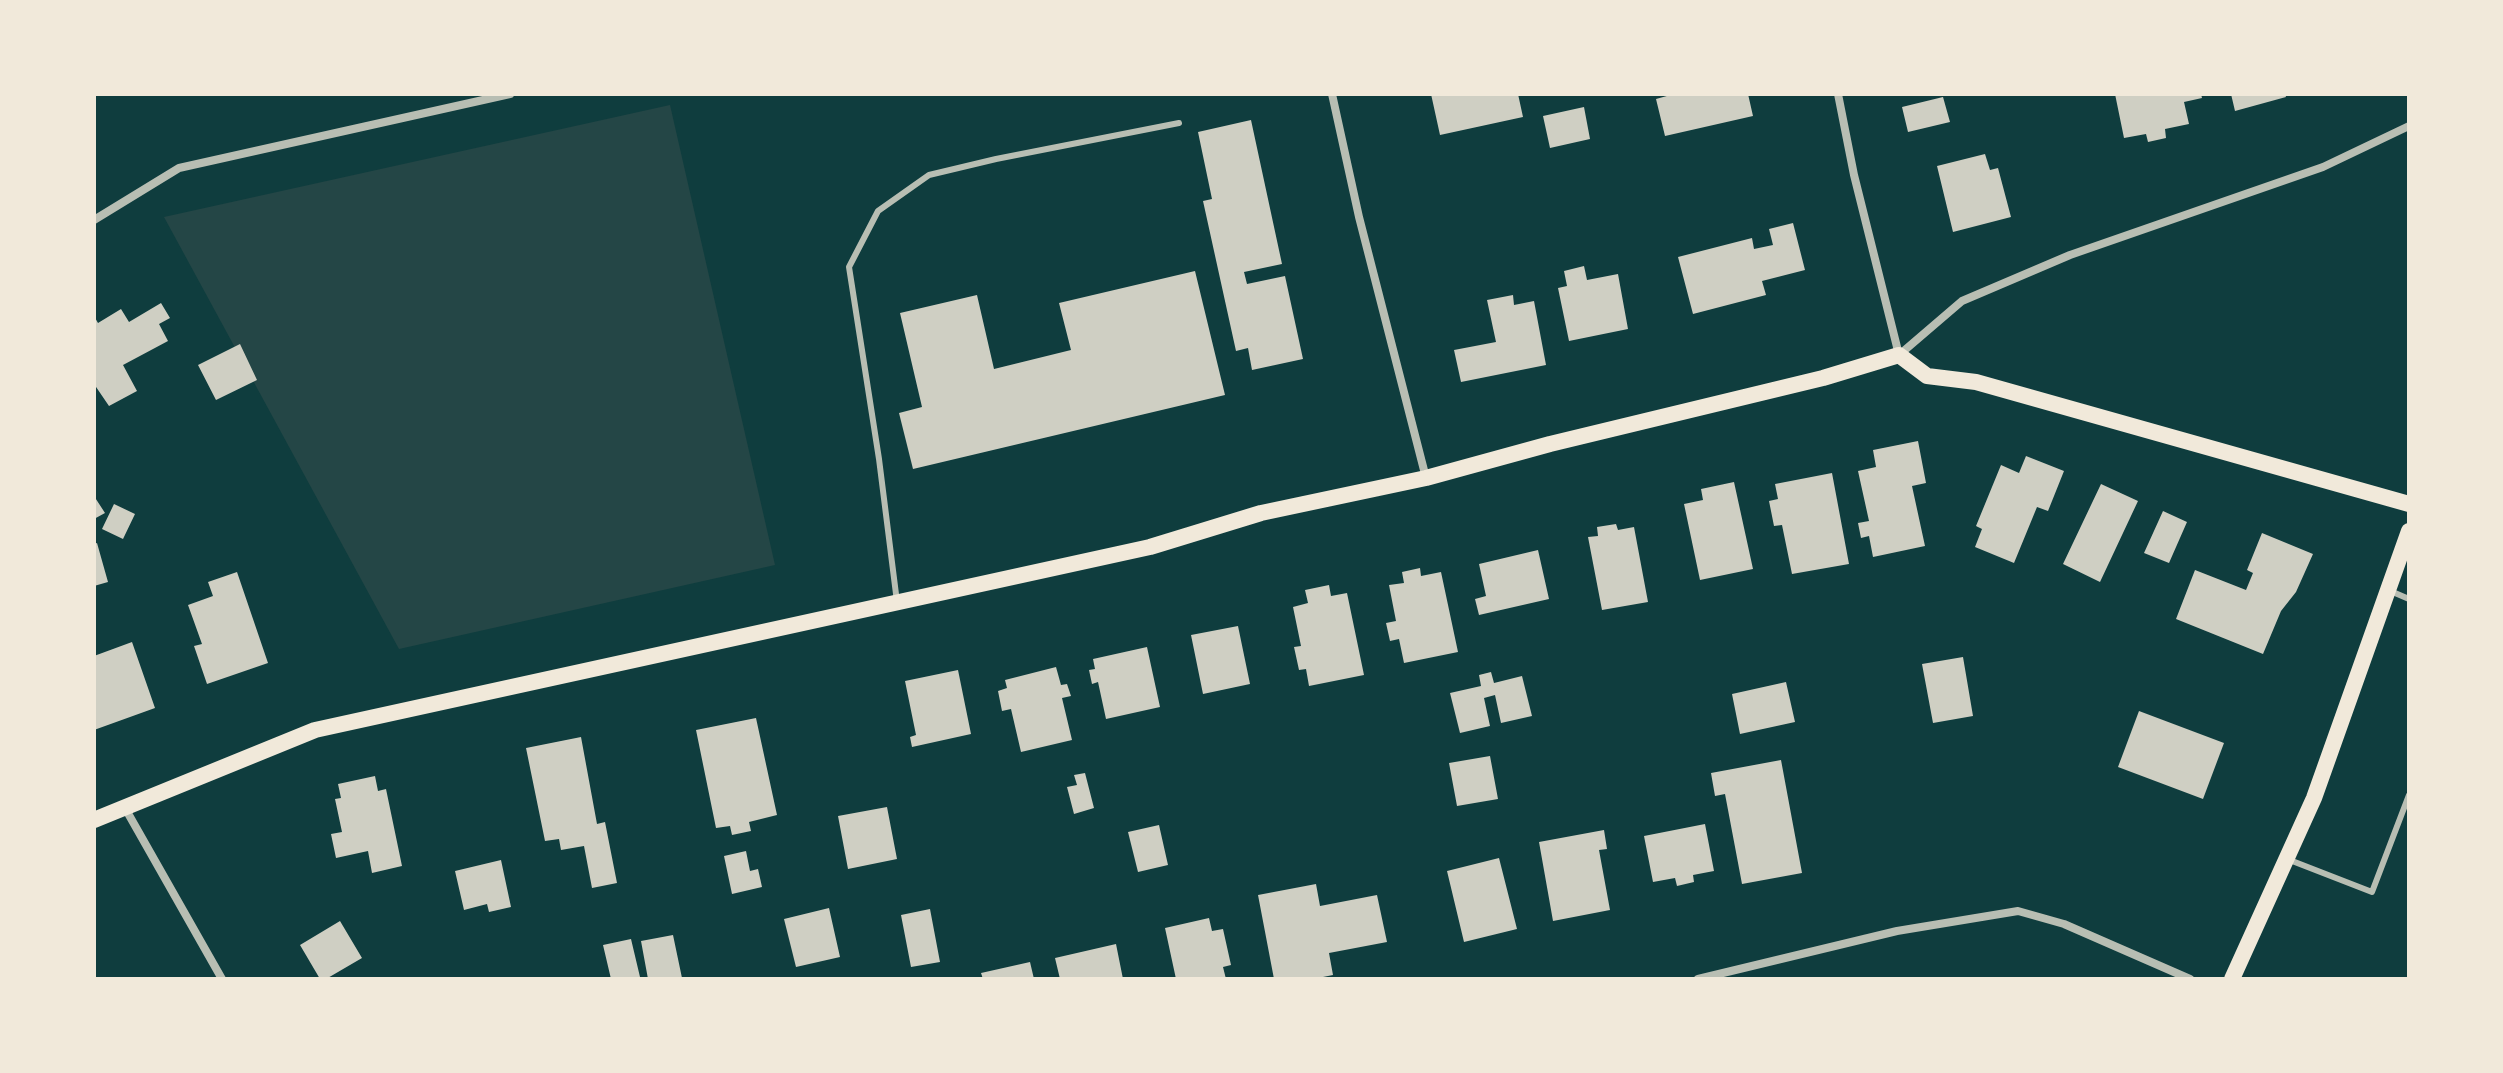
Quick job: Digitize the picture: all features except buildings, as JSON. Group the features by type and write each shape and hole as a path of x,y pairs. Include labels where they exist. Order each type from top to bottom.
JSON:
{"main road":[{"path":"94,820 315,730 1150,547 1261,513 1426,478 1550,444 1823,378 1899,355 1927,376 1976,382 2409,504"},
{"path":"2232,979 2314,798 2409,531"}],"street":[{"path":"94,220 179,168 510,94"},
{"path":"1332,94 1359,217 1426,478"},
{"path":"1838,94 1854,175 1899,355 1962,301 2070,255 2323,167 2409,126"},
{"path":"124,807 222,979"},
{"path":"1698,979 1897,931 2018,911 2064,924 2190,979"}],"lane":[{"path":"897,602 879,459 849,267 878,211 929,175 1179,123"},
{"path":"2388,590 2409,599"},
{"path":"2286,859 2372,892 2409,795"}],"shaded area":[{"path":"670,105 775,565 399,649 164,217"}]}
